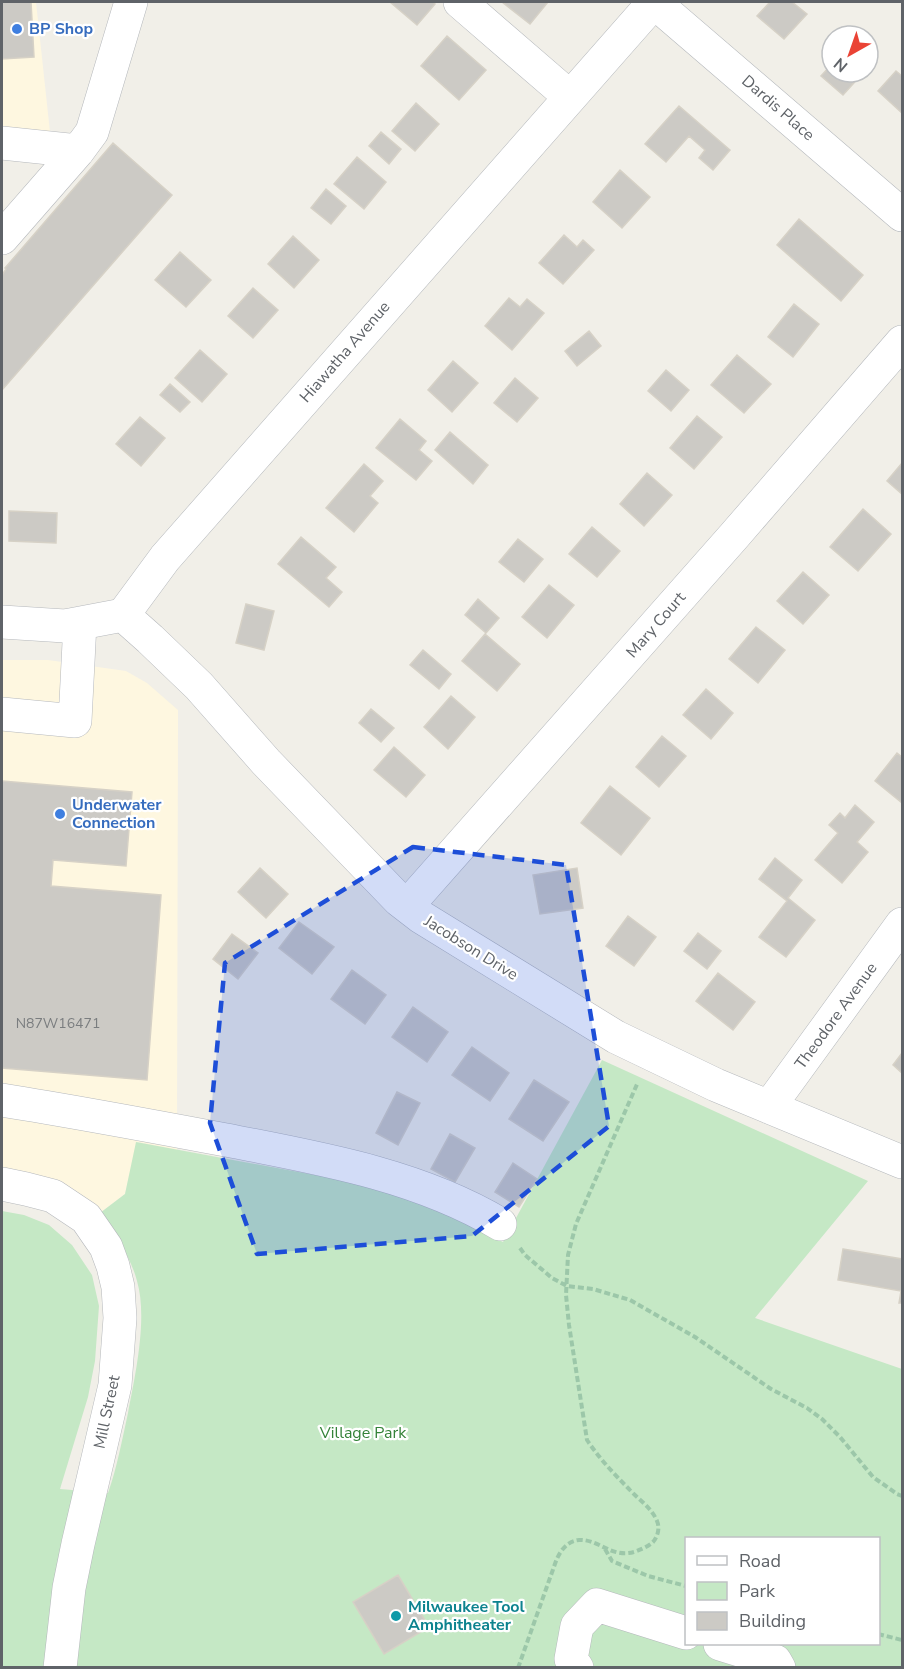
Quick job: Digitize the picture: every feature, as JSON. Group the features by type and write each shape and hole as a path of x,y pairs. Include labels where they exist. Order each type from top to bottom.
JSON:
{"street":[{"path":"2,238 92,132 131,2"},
{"path":"460,2 570,97"},
{"name":"Hiawatha Avenue","path":"123,615 165,558 654,2"},
{"name":"Dardis Place","path":"654,2 903,215"},
{"path":"2,143 78,151"},
{"name":"Mary Court","path":"407,906 727,545 903,342"},
{"path":"2,622 65,626 123,615"},
{"name":"Jacobson Drive","path":"123,615 199,686 274,770 391,892 421,917 616,1037 716,1085 903,1162"},
{"path":"2,714 75,721 80,623"},
{"name":"Theodore Avenue","path":"769,1107 903,924"},
{"path":"2,1100 260,1146 369,1170 451,1198 478,1210 500,1224"},
{"name":"Mill Street","path":"2,1184 53,1196 86,1218 106,1247 118,1287 120,1318 115,1385 69,1588 60,1668"},
{"path":"577,1668 571,1659 577,1626 597,1605 685,1632"},
{"path":"723,1645 775,1661 779,1668"}],"path":[{"path":"518,1668 560,1552 568,1544 579,1540 618,1554 629,1554 642,1550 658,1535 658,1523 651,1509 630,1490 587,1440 569,1325 567,1286 568,1255 576,1224 650,1053"},
{"path":"500,1224 525,1255 552,1278 567,1286 630,1300 695,1337 771,1389 807,1408 840,1437 873,1477 903,1496"},
{"path":"605,1548 612,1561 648,1576 685,1586"},
{"path":"880,1634 903,1640"}],"highlighted area":[{"path":"413,847 566,865 609,1126 472,1236 257,1254 210,1123 225,963"}],"shaded area":[{"path":"2,2 36,2 50,132 2,129"},
{"path":"2,660 48,660 126,671 147,683 178,710 177,1150 137,1142 125,1194 100,1213 57,1182 27,1172 2,1169"}],"green space":[{"name":"Village Park","path":"602,1060 868,1181 755,1318 902,1369 902,1667 2,1667 2,1211 24,1215 49,1225 72,1245 92,1275 99,1306 95,1361 88,1397 60,1489 108,1493 119,1454 134,1382 141,1312 137,1281 131,1263 100,1213 125,1194 136,1142 369,1185 452,1217 503,1242"}],"building":[{"name":"BP Shop","path":"2,2 31,2 34,57 2,59"},
{"path":"390,2 433,2 435,4 417,25"},
{"path":"502,2 548,2 530,24"},
{"path":"770,2 792,2 807,14 784,39 757,16"},
{"path":"447,36 486,70 459,100 421,66"},
{"path":"896,71 902,76 902,113 878,91"},
{"path":"830,84 853,84 843,95"},
{"path":"416,103 439,124 415,151 392,131"},
{"path":"679,106 730,150 713,170 699,158 705,150 689,136 666,162 645,144"},
{"path":"381,132 401,149 389,164 369,146"},
{"path":"113,143 172,195 2,390 2,275 5,268"},
{"path":"357,157 386,182 364,209 334,184"},
{"path":"620,170 650,197 622,228 593,202"},
{"path":"326,189 346,206 331,224 311,208"},
{"path":"799,219 863,275 841,301 777,245"},
{"path":"564,235 577,247 583,240 594,250 563,284 539,263"},
{"path":"293,236 319,260 294,288 268,264"},
{"path":"180,252 211,280 186,307 155,280"},
{"path":"253,288 278,310 253,338 228,316"},
{"path":"509,298 520,307 527,299 544,313 512,350 485,326"},
{"path":"794,304 819,324 793,357 768,337"},
{"path":"589,331 601,346 577,366 565,351"},
{"path":"200,350 227,374 202,402 175,378"},
{"path":"737,355 771,384 744,413 711,385"},
{"path":"453,361 478,383 452,412 428,390"},
{"path":"666,370 689,390 671,411 648,391"},
{"path":"515,378 538,398 517,422 494,403"},
{"path":"170,384 190,402 180,412 160,395"},
{"path":"697,416 722,437 694,469 670,448"},
{"path":"140,417 165,438 141,466 116,444"},
{"path":"400,419 426,441 419,450 432,461 416,480 376,448"},
{"path":"450,432 488,465 473,484 435,450"},
{"path":"902,463 902,494 887,481"},
{"path":"364,464 383,481 370,496 378,503 354,532 326,508"},
{"path":"647,473 672,495 644,526 620,504"},
{"path":"863,509 891,534 858,571 830,547"},
{"path":"9,511 57,513 56,543 9,541"},
{"path":"592,527 620,551 597,577 569,554"},
{"path":"301,537 336,567 326,578 342,592 329,607 278,564"},
{"path":"518,539 543,559 524,582 499,562"},
{"path":"803,572 829,595 803,624 777,601"},
{"path":"549,585 574,605 547,638 522,617"},
{"path":"478,599 499,618 486,633 465,615"},
{"path":"246,604 274,611 264,650 236,643"},
{"path":"756,627 785,650 758,683 729,659"},
{"path":"485,634 520,664 497,691 462,661"},
{"path":"423,650 451,674 439,689 410,665"},
{"path":"706,689 733,713 711,739 683,715"},
{"path":"451,696 475,717 448,749 424,727"},
{"path":"371,709 394,728 381,742 359,723"},
{"path":"662,736 686,756 659,787 636,767"},
{"path":"394,747 425,775 406,797 374,770"},
{"path":"897,753 902,757 901,802 875,781"},
{"path":"2,781 132,792 126,866 53,860 51,886 161,895 147,1080 2,1068"},
{"path":"610,786 650,818 621,855 581,823"},
{"path":"855,805 874,822 857,842 868,852 842,883 815,860 838,833 829,825 840,813 845,818"},
{"path":"775,858 802,880 788,898 815,920 786,957 759,937 787,901 759,879"},
{"path":"260,868 288,894 266,918 238,892"},
{"path":"577,868 583,908 540,914 533,875"},
{"path":"628,916 656,937 634,966 606,946"},
{"path":"299,922 334,947 312,974 279,948"},
{"path":"698,933 721,951 707,969 684,951"},
{"path":"232,934 258,953 238,979 213,959"},
{"path":"352,970 386,995 365,1024 331,999"},
{"path":"718,973 755,1002 733,1030 696,1001"},
{"path":"413,1007 448,1032 427,1062 392,1037"},
{"path":"472,1047 509,1073 490,1101 452,1075"},
{"path":"902,1053 902,1073 893,1065"},
{"path":"534,1080 569,1102 543,1141 509,1119"},
{"path":"397,1092 420,1103 398,1145 376,1133"},
{"path":"450,1134 475,1148 455,1182 431,1169"},
{"path":"513,1163 537,1179 519,1207 495,1192"},
{"path":"843,1249 902,1259 902,1303 899,1303 901,1291 838,1280"},
{"path":"398,1575 429,1627 384,1654 353,1602"}],"place":[{"name":"BP Shop","path":"17,29"},
{"name":"Underwater Connection","path":"60,814"},
{"name":"Milwaukee Tool Amphitheater","path":"396,1616"}]}
